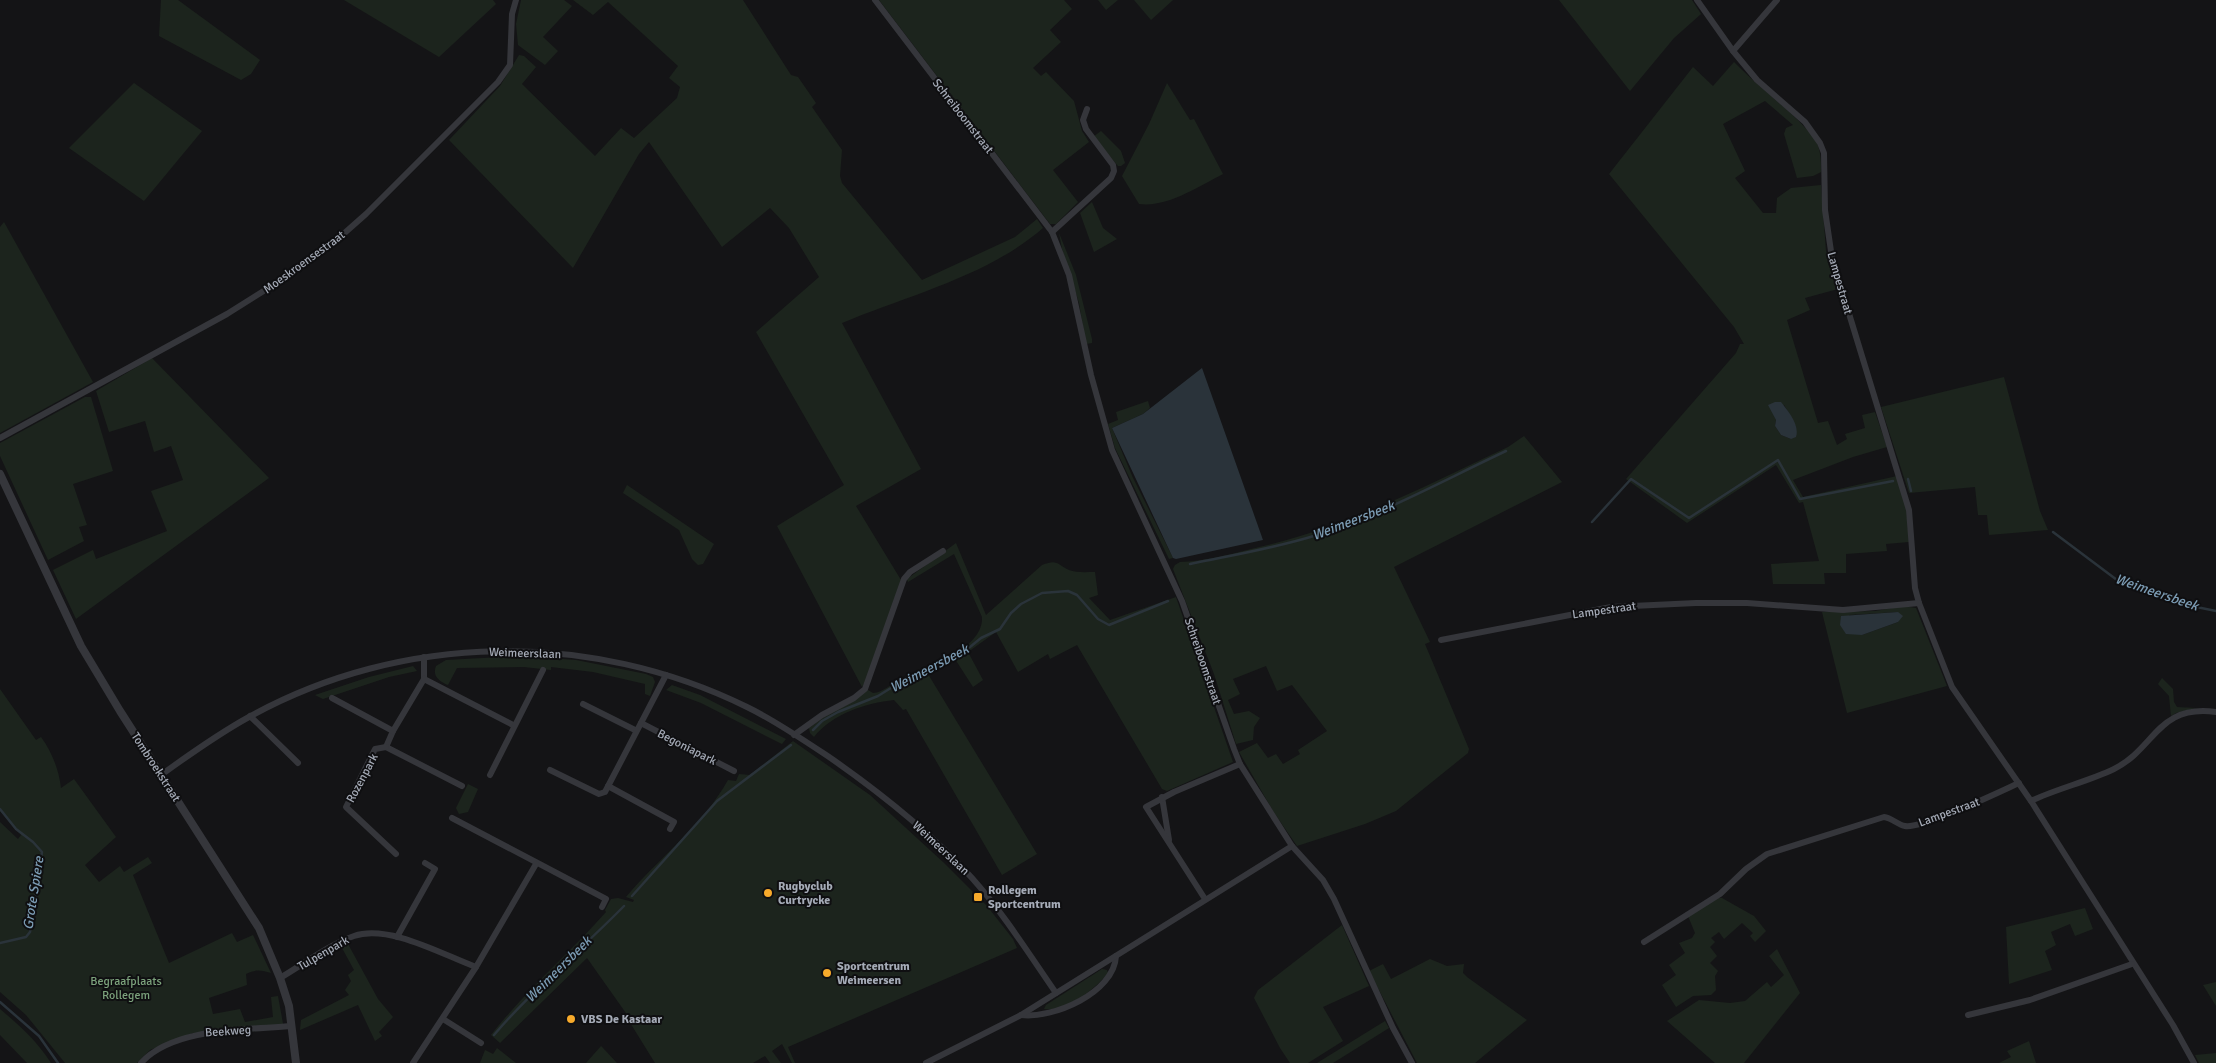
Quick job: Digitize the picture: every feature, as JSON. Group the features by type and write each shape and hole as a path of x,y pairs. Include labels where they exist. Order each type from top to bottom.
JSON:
{"street":[{"name":"Moeskroensestraat","path":"0,438 228,314 289,275 330,245 379,201 498,82 510,65 512,14 516,0"},
{"name":"Schreiboomstraat","path":"875,0 1052,232 1069,275 1091,375 1112,450 1182,601 1227,732 1240,764 1292,846 1323,880 1334,899 1393,1028 1412,1063"},
{"name":"Lampestraat","path":"1697,0 1733,51 1757,80 1806,122 1824,153 1825,210 1832,258 1909,510 1915,588 1919,603 1952,687 2031,801 2194,1063"},
{"path":"1733,51 1777,0"},
{"path":"1052,232 1111,178 1114,171 1113,165 1086,129 1083,120 1086,109"},
{"name":"Tombroekstraat","path":"0,474 81,646 259,928 280,978 292,1026 296,1063"},
{"path":"794,735 822,715 854,698 865,689 904,579 910,572 943,551"},
{"name":"Lampestraat","path":"1441,640 1611,607 1739,603 1843,610 1919,603"},
{"name":"Weimeerslaan","path":"162,775 208,741 250,716 311,688 390,663 424,657 504,650 548,652 632,665 666,675 748,707 860,779 896,807 971,876 1009,923 1056,993"},
{"path":"424,657 424,679 513,725"},
{"path":"490,775 513,725 543,670"},
{"path":"550,770 600,794 605,792 635,730 641,723 666,675"},
{"name":"Rozenpark","path":"386,747 393,731 424,679"},
{"path":"332,698 393,731"},
{"path":"583,704 635,730"},
{"path":"2031,801 2114,769 2135,753 2169,719 2192,711 2216,712"},
{"path":"250,716 298,763"},
{"name":"Begoniapark","path":"641,723 734,771"},
{"name":"Rozenpark","path":"396,854 346,807 376,749 386,747 462,786"},
{"path":"1205,899 1146,807 1162,797 1240,764"},
{"name":"Lampestraat","path":"1644,942 1720,894 1756,860 1779,849 1884,817 1892,818 1906,826 1919,824 1960,809 2019,783"},
{"path":"608,786 674,822 670,829"},
{"path":"1162,797 1170,844"},
{"path":"452,818 536,864 606,899 602,907"},
{"path":"926,1063 1020,1015 1292,846"},
{"path":"397,937 435,870 425,863"},
{"path":"414,1063 476,967 536,864"},
{"name":"Tulpenpark","path":"280,978 356,935 379,932 476,967"},
{"path":"1020,1015 1031,1016 1075,1003 1096,990 1108,978 1116,962 1116,956"},
{"path":"1968,1016 2030,1000 2132,964"},
{"path":"443,1020 481,1043"},
{"name":"Beekweg","path":"141,1063 153,1052 194,1034 292,1026"}],"green space":[{"path":"161,0 178,0 260,60 251,74 241,80 159,36"},
{"path":"344,0 493,0 496,4 439,57"},
{"path":"521,0 564,0 572,6 543,37 558,51 545,65 518,45 516,24"},
{"path":"573,0 743,0 791,75 798,77 816,103 812,107 842,150 840,176 842,183 922,280 1015,237 1037,219 1043,228 1021,245 973,272 842,323 921,469 856,506 901,580 866,682 862,687 777,526 844,485 756,332 819,277 789,228 770,208 722,247 649,142 639,154 573,268 449,140 500,86 519,55 524,56 536,67 522,84 595,156 621,128 634,138 677,98 680,87 669,78 678,66 608,2 593,15"},
{"path":"879,0 1064,0 1072,9 1050,30 1061,42 1033,68 1041,76 1046,72 1074,101 1082,131 1089,142 1053,170 1078,202 1056,224 1050,224"},
{"path":"1098,0 1118,0 1106,10"},
{"path":"1134,0 1173,0 1151,20"},
{"path":"1559,0 1692,0 1701,14 1674,38 1630,91"},
{"path":"1734,62 1789,111 1809,131 1818,145 1821,172 1813,176 1797,178 1784,134 1786,128 1793,125 1765,101 1723,124 1745,171 1735,178 1763,213 1776,213 1777,198 1791,188 1821,185 1826,251 1838,289 1805,298 1810,310 1787,320 1818,423 1828,421 1837,445 1847,439 1845,434 1865,428 1862,415 1875,412 1887,447 1853,457 1793,480 1803,497 1897,476 1906,506 1909,542 1886,544 1887,551 1846,554 1846,573 1824,573 1825,584 1773,584 1771,564 1819,561 1803,502 1799,503 1776,465 1687,523 1626,479 1736,353 1740,344 1744,344 1734,327 1609,174 1693,67 1713,86","holes":["1784,405 1792,419 1791,439 1781,435 1775,426 1776,420 1773,413"]},
{"path":"134,83 202,131 144,201 69,148"},
{"path":"1167,83 1190,120 1194,119 1223,174 1183,195 1161,203 1139,204 1122,176 1149,124"},
{"path":"1101,131 1121,151 1125,163 1121,166 1118,166 1093,137"},
{"path":"1092,202 1103,228 1117,239 1094,252 1080,213"},
{"path":"4,222 93,382 0,433 0,227"},
{"path":"1059,233 1076,275 1092,343 1086,344 1079,303 1062,249"},
{"path":"152,358 269,478 76,619 53,570 93,550 96,559 167,531 151,491 183,480 171,446 154,452 145,421 109,432 96,391"},
{"path":"2004,377 2040,511 2048,530 1989,535 1987,515 1978,515 1975,487 1909,493 1881,407"},
{"path":"85,397 91,397 113,471 73,484 87,525 79,527 84,541 48,560 0,456 0,443"},
{"path":"1148,401 1150,408 1143,414 1112,428 1133,478 1173,558 1169,559 1115,448 1108,424 1118,420 1116,412"},
{"path":"1524,436 1562,482 1394,567 1430,642 1425,644 1469,749 1468,753 1396,811 1365,824 1297,846 1273,811 1239,752 1257,743 1268,758 1276,754 1283,764 1300,754 1298,750 1327,731 1292,685 1277,691 1266,666 1233,679 1240,694 1228,700 1234,714 1249,711 1260,718 1254,727 1253,740 1236,744 1214,674 1173,569 1175,565 1180,562 1216,557 1286,540 1319,530 1382,505 1444,477 1508,447"},
{"path":"627,485 714,544 703,564 698,565 692,559 679,530 623,493"},
{"path":"956,543 986,615 1042,565 1051,562 1072,571 1095,572 1098,595 1089,598 1110,620 1176,597 1233,762 1167,791 1162,789 1077,645 1050,659 1048,654 1018,672 996,632 968,652 983,680 973,687 955,659 928,674 1037,854 1002,875 906,709 903,710 894,700 850,711 830,722 814,737 810,733 809,728 830,713 868,690 873,693 886,689 897,681 949,657 973,640 980,629 982,617 954,554 908,582 907,579"},
{"path":"1903,606 1916,608 1947,686 1847,713 1822,612 1875,611","holes":["1898,612 1898,622 1862,635 1849,615"]},
{"path":"520,656 576,660 646,674 653,677 655,682 650,696 645,694 645,684 593,672 551,667 551,670 524,667 457,668 448,685 439,680 435,673 436,666 446,660"},
{"path":"413,666 417,671 389,677 323,699 315,695 369,677"},
{"path":"2162,678 2173,689 2174,702 2177,707 2196,708 2171,716 2169,696 2158,684"},
{"path":"672,685 700,695 786,739 782,744 701,703 666,690"},
{"name":"Begraafplaats Rollegem","path":"0,689 36,740 41,737 45,743 59,775 61,788 74,779 116,837 85,865 99,882 120,866 124,872 148,857 152,863 133,875 169,963 232,933 237,942 253,935 271,973 258,970 250,972 246,974 247,985 209,998 213,1014 240,1009 245,1022 273,1017 271,997 278,996 284,1029 199,1036 193,1033 150,1050 137,1063 65,1063 26,1015 0,992 0,822 18,839 21,835 0,811","holes":["40,862 44,863 39,885 33,885"]},
{"path":"793,741 870,795 943,862 987,906 1013,939 1017,948 788,1047 795,1063 792,1063 782,1044 772,1051 781,1063 770,1063 765,1056 753,1063 655,1063 629,1021 628,1016 587,958 500,1043 491,1035 606,912 605,910 611,899 618,898 633,902 634,900 626,897 693,827 718,796 728,780 736,781 739,774 750,775"},
{"path":"468,784 478,789 468,812 459,814 456,808"},
{"path":"1717,898 1722,898 1754,916 1766,931 1755,942 1750,936 1753,933 1742,923 1724,939 1719,932 1711,938 1715,942 1710,947 1717,956 1710,963 1718,971 1715,976 1716,990 1711,995 1693,996 1676,1007 1662,985 1676,975 1669,965 1685,953 1679,943 1692,938 1695,933 1688,916"},
{"path":"2085,908 2093,929 2075,936 2070,924 2051,932 2056,945 2045,951 2052,970 2009,984 2006,927"},
{"path":"1342,925 1369,986 1323,1007 1343,1041 1308,1063 1290,1063 1254,998 1258,990"},
{"path":"348,944 378,999 393,1017 379,1032 382,1036 375,1041 358,1005 300,1030 301,1020 349,995 345,990 351,981 348,975 354,970 342,948"},
{"path":"1777,949 1800,993 1744,1063 1715,1063 1667,1021 1699,1000 1730,1003 1745,1001 1767,982 1771,987 1784,975 1769,956"},
{"path":"1430,959 1447,966 1464,964 1463,973 1467,977 1527,1020 1475,1063 1417,1063 1369,971 1383,964 1391,979"},
{"path":"1102,969 1107,970 1108,973 1096,986 1080,998 1062,1007 1044,1009 1046,1005"},
{"path":"2216,982 2216,1006 2203,985"},
{"path":"0,1009 34,1040 51,1063 27,1063 0,1035"},
{"path":"1385,1021 1389,1028 1333,1063 1317,1063"},
{"path":"2029,1041 2036,1063 1999,1063 2011,1057 2007,1051"},
{"path":"601,1046 603,1048 617,1063 586,1063"},
{"path":"497,1048 516,1063 480,1063 485,1050 493,1054"},
{"path":"2216,1053 2216,1063 2199,1063 2195,1055"}],"shaded area":[{"path":"1202,368 1263,540 1176,559 1173,558 1112,428 1143,414"},
{"path":"1781,402 1793,418 1797,432 1796,437 1791,439 1781,435 1775,426 1776,420 1768,405"},
{"path":"1898,612 1903,616 1898,622 1862,635 1846,634 1840,625 1841,616"}],"waterway":[{"name":"Weimeersbeek","path":"1190,564 1286,544 1342,527 1413,496 1506,451"},
{"name":"Weimeersbeek","path":"1592,522 1631,479 1689,518 1778,460 1800,499 1893,481"},
{"name":"Weimeersbeek","path":"1908,479 1911,491"},
{"name":"Weimeersbeek","path":"2053,532 2117,580 2187,605 2216,611"},
{"name":"Weimeersbeek","path":"813,730 822,721 838,712 878,696 899,683 959,656 981,638 1000,629 1011,613 1021,604 1042,593 1068,591 1077,595 1098,619 1109,625 1168,601"},
{"name":"Weimeersbeek","path":"632,896 717,801 791,745"},
{"name":"Grote Spiere","path":"0,809 16,829 33,842 42,852 30,932 26,937 0,943"},
{"name":"Weimeersbeek","path":"494,1035 541,985 624,906"},
{"name":"Grote Spiere","path":"0,1002 39,1036 58,1063"}],"place":[{"name":"Rugbyclub Curtrycke","path":"768,893"},
{"name":"Rollegem Sportcentrum","path":"978,897"},
{"name":"Sportcentrum Weimeersen","path":"827,973"},
{"name":"VBS De Kastaar","path":"571,1019"}]}
